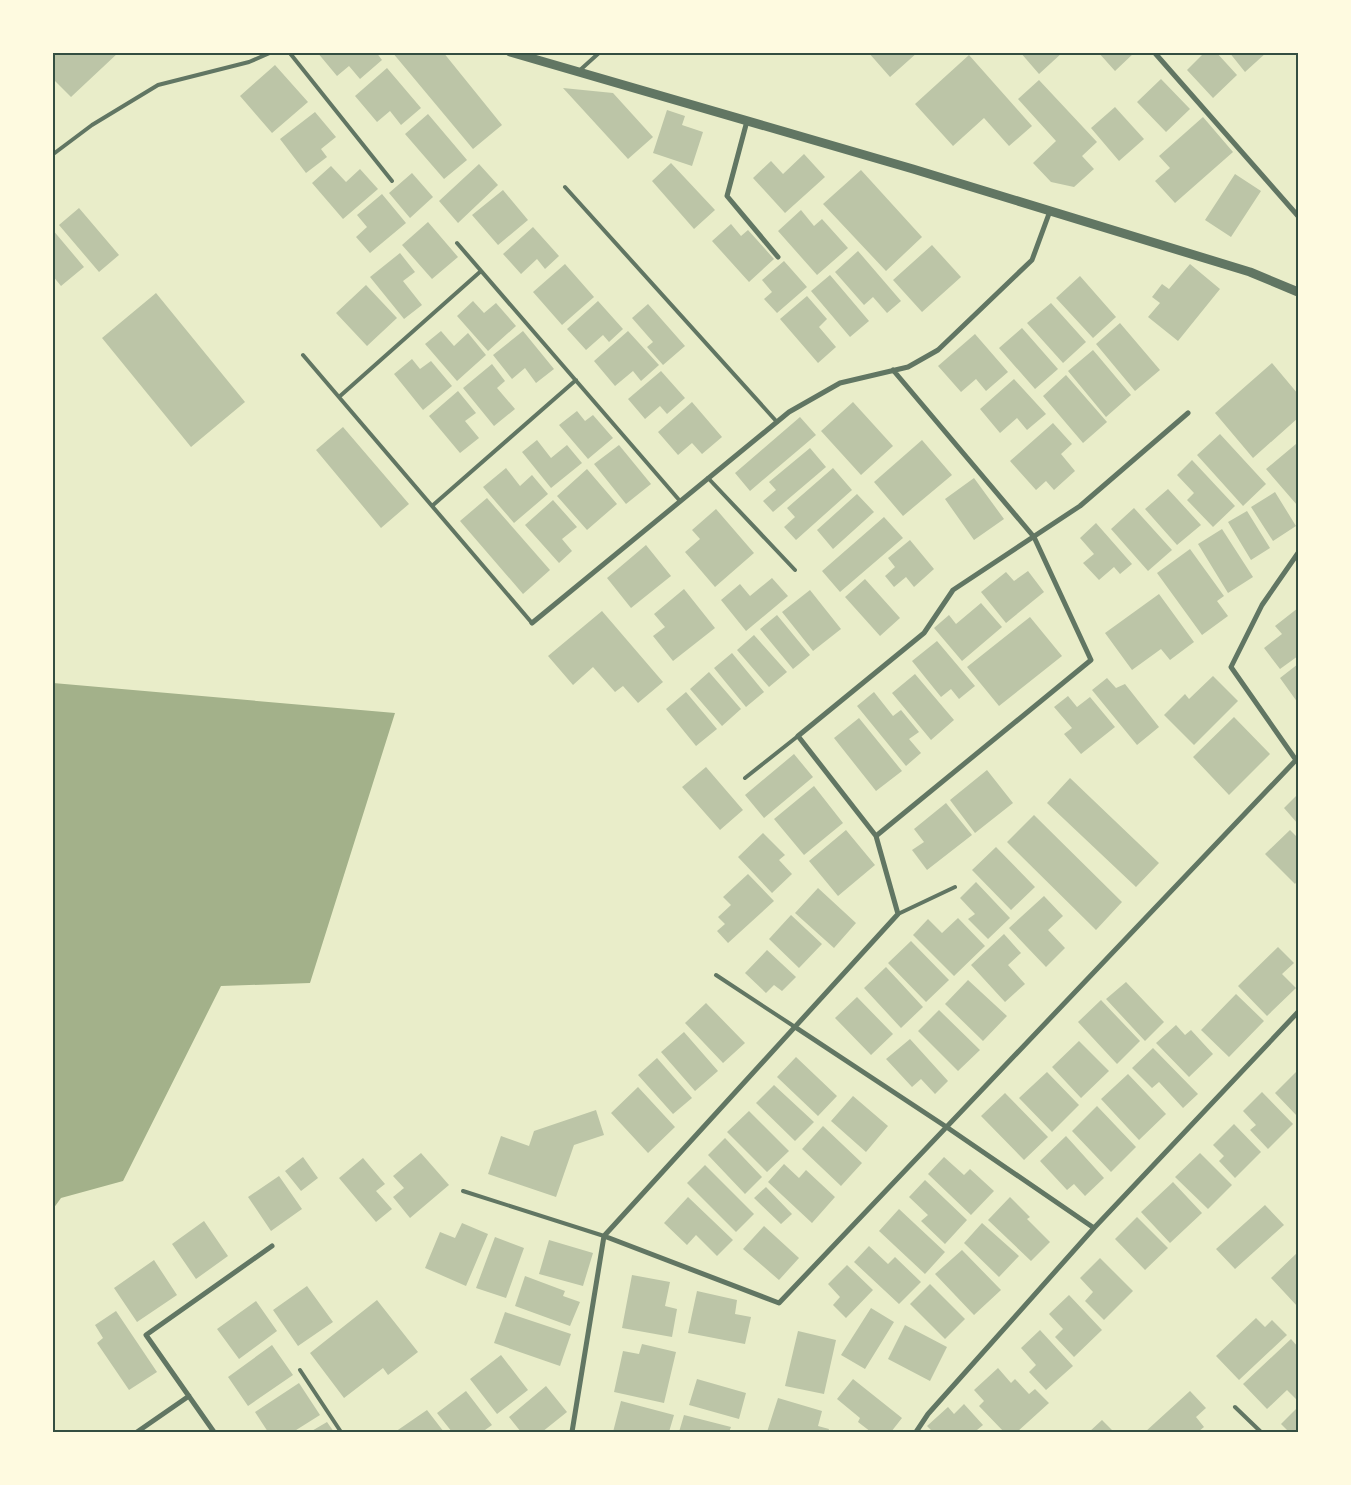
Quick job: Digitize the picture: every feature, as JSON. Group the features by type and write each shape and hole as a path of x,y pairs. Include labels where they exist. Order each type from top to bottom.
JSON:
{"street":[{"path":"510,52 913,169 1250,272 1298,292"},
{"path":"1154,52 1298,216"},
{"path":"747,121 728,196 778,257"},
{"path":"532,623 789,412 840,382 908,367 938,350 1032,260 1050,211"},
{"path":"876,836 1091,660 1034,537 894,370"},
{"path":"572,1432 604,1236 898,914 876,836 798,736 924,633 953,590 1080,506 1188,413"},
{"path":"604,1236 779,1303 1297,761 1231,667 1262,605 1298,553"},
{"path":"916,1432 928,1414 1094,1228 1298,1012"},
{"path":"795,1027 948,1128 1094,1228"},
{"path":"214,1432 146,1335 272,1246"},
{"path":"136,1432 189,1396"}],"lane":[{"path":"52,155 92,125 158,85 249,62 272,52"},
{"path":"289,52 392,181"},
{"path":"577,72 600,52"},
{"path":"565,187 777,422"},
{"path":"457,243 680,501"},
{"path":"339,397 481,271"},
{"path":"303,355 532,623"},
{"path":"432,506 576,380"},
{"path":"708,478 795,570"},
{"path":"746,778 798,736"},
{"path":"898,914 955,887"},
{"path":"716,975 795,1027"},
{"path":"463,1191 604,1236"},
{"path":"300,1370 341,1432"},
{"path":"1235,1407 1261,1432"}],"shaded area":[{"path":"53,683 395,713 310,983 221,986 123,1181 61,1198 53,1209"}],"building":[{"path":"52,52 119,52 71,97 52,78"},
{"path":"317,52 376,52 382,60 360,79 349,66 337,76"},
{"path":"392,52 443,52 502,125 473,149"},
{"path":"868,52 918,52 890,77"},
{"path":"1020,52 1063,52 1039,74"},
{"path":"1098,52 1135,52 1115,71"},
{"path":"1205,52 1216,52 1237,75 1213,98 1187,70"},
{"path":"1229,52 1267,52 1245,72"},
{"path":"969,55 1032,126 1009,146 984,118 953,146 915,104"},
{"path":"275,65 308,102 272,133 240,96"},
{"path":"387,68 421,108 401,125 390,111 377,122 355,96"},
{"path":"1161,79 1190,109 1166,132 1137,102"},
{"path":"1039,80 1097,142 1082,156 1094,169 1074,187 1051,182 1033,163 1056,141 1018,99"},
{"path":"563,88 613,93 653,137 628,159"},
{"path":"1115,107 1144,139 1119,161 1091,128"},
{"path":"667,110 685,116 682,125 703,132 692,166 653,153"},
{"path":"315,112 336,137 321,149 327,157 306,173 280,139"},
{"path":"428,114 467,160 444,179 405,134"},
{"path":"1203,117 1233,152 1175,203 1155,181 1170,168 1159,156"},
{"path":"804,154 825,177 785,213 753,178 771,161 783,174"},
{"path":"671,163 715,210 694,229 652,181"},
{"path":"479,164 498,185 458,223 439,201"},
{"path":"331,166 346,182 360,169 378,189 343,219 312,183"},
{"path":"861,170 922,237 886,271 823,204"},
{"path":"412,173 433,197 410,218 389,193"},
{"path":"1235,174 1261,191 1231,237 1205,220"},
{"path":"503,190 528,220 498,245 472,215"},
{"path":"382,194 406,223 370,253 356,237 367,227 357,215"},
{"path":"79,208 119,255 99,272 59,225"},
{"path":"801,210 814,226 822,219 848,248 817,275 778,231"},
{"path":"428,222 458,257 432,279 402,245"},
{"path":"731,224 741,236 748,230 774,259 749,282 712,241"},
{"path":"533,227 559,256 545,269 537,259 521,274 503,254"},
{"path":"52,229 84,267 61,286 52,275"},
{"path":"932,245 961,277 922,312 893,280"},
{"path":"858,251 901,301 887,313 873,297 864,305 835,272"},
{"path":"400,253 415,272 403,281 422,305 404,319 370,277"},
{"path":"784,261 807,287 777,313 764,299 772,292 762,280"},
{"path":"565,264 594,297 562,325 533,292"},
{"path":"1190,264 1220,289 1178,341 1148,317 1160,303 1152,297 1162,284 1169,289"},
{"path":"830,275 869,321 850,337 811,291"},
{"path":"1080,276 1116,317 1093,338 1056,298"},
{"path":"366,285 397,318 367,346 336,313"},
{"path":"156,293 245,402 191,447 102,338"},
{"path":"807,296 827,319 819,327 836,347 818,363 780,319"},
{"path":"473,301 484,313 496,303 516,326 488,351 457,316"},
{"path":"598,301 623,329 609,342 603,335 586,350 567,329"},
{"path":"1051,303 1086,342 1063,363 1027,323"},
{"path":"648,304 685,346 663,365 647,347 653,342 632,318"},
{"path":"1120,323 1160,370 1135,391 1096,344"},
{"path":"1022,328 1058,369 1035,389 999,348"},
{"path":"441,331 454,346 468,333 486,355 457,381 425,344"},
{"path":"523,331 554,369 536,383 525,368 512,379 493,355"},
{"path":"628,331 659,365 641,381 633,371 615,386 594,361"},
{"path":"975,334 1008,372 986,391 976,379 961,392 938,366"},
{"path":"1093,350 1131,395 1106,417 1068,371"},
{"path":"412,359 420,369 431,361 452,386 423,410 394,374"},
{"path":"1272,363 1298,394 1298,418 1253,458 1215,413"},
{"path":"492,364 505,381 497,388 515,409 494,426 463,388"},
{"path":"661,371 685,398 667,414 660,406 645,419 628,399"},
{"path":"1066,375 1107,422 1083,443 1043,396"},
{"path":"1014,379 1046,414 1027,430 1017,418 1000,433 980,409"},
{"path":"458,391 476,413 465,421 479,438 460,453 429,416"},
{"path":"692,402 722,437 702,454 692,443 678,455 658,432"},
{"path":"853,402 893,446 861,475 821,431"},
{"path":"577,411 585,421 593,415 613,438 588,459 559,425"},
{"path":"800,417 816,435 750,491 735,473"},
{"path":"1053,423 1072,444 1061,454 1075,471 1054,490 1046,481 1036,490 1010,461"},
{"path":"343,427 409,504 381,528 316,450"},
{"path":"1220,434 1266,484 1243,506 1197,455"},
{"path":"537,440 551,458 567,445 582,463 551,488 522,452"},
{"path":"922,440 952,475 903,516 874,482"},
{"path":"1296,444 1298,447 1297,505 1266,469"},
{"path":"619,445 651,484 626,504 594,464"},
{"path":"810,448 826,467 773,512 763,501 776,490 769,482"},
{"path":"1192,460 1235,506 1213,527 1187,500 1194,493 1177,475"},
{"path":"506,468 520,486 532,475 548,494 514,523 483,487"},
{"path":"833,468 852,490 796,540 784,527 795,517 787,508"},
{"path":"587,469 617,504 587,530 557,496"},
{"path":"974,478 1004,519 974,540 945,499"},
{"path":"1168,489 1201,525 1177,545 1145,509"},
{"path":"1275,492 1296,526 1273,541 1251,507"},
{"path":"857,494 874,512 833,549 817,530"},
{"path":"487,498 550,570 523,594 460,521"},
{"path":"553,500 577,527 562,539 572,551 559,563 525,525"},
{"path":"1134,508 1172,550 1148,571 1111,529"},
{"path":"716,509 754,553 715,587 685,552 700,539 692,530"},
{"path":"1247,511 1270,548 1251,560 1228,522"},
{"path":"884,517 903,538 840,592 822,571"},
{"path":"1096,523 1132,564 1120,574 1114,567 1099,580 1083,563 1094,554 1080,538"},
{"path":"1222,529 1253,577 1228,593 1198,544"},
{"path":"910,540 934,569 914,587 906,577 894,587 885,576 895,567 888,558"},
{"path":"646,545 671,576 631,608 607,578"},
{"path":"1190,549 1224,596 1217,601 1228,616 1202,635 1157,573"},
{"path":"1028,571 1044,592 1006,623 981,592 1006,572 1014,581"},
{"path":"772,578 788,596 746,631 721,600 740,584 750,596"},
{"path":"865,579 900,618 880,636 845,597"},
{"path":"684,589 715,628 673,661 653,636 665,627 654,614"},
{"path":"810,590 841,629 813,651 782,612"},
{"path":"1159,594 1194,642 1170,660 1161,649 1132,670 1105,633"},
{"path":"981,603 1002,627 962,661 934,628 949,615 956,624"},
{"path":"1298,608 1298,656 1280,669 1264,648 1282,634 1275,626"},
{"path":"602,611 663,682 638,703 623,686 615,692 593,667 573,685 548,656"},
{"path":"777,615 810,655 793,669 760,629"},
{"path":"1030,617 1062,656 999,706 967,667"},
{"path":"754,635 787,672 769,687 737,650"},
{"path":"937,641 975,686 959,699 951,689 941,697 912,661"},
{"path":"732,653 764,692 746,707 714,668"},
{"path":"1298,664 1298,703 1280,678"},
{"path":"709,672 741,709 722,726 690,689"},
{"path":"915,674 954,720 931,740 892,693"},
{"path":"1213,676 1238,701 1194,745 1164,715 1185,694 1189,699"},
{"path":"1107,678 1116,688 1125,684 1159,727 1137,745 1092,690"},
{"path":"686,692 717,729 696,746 666,709"},
{"path":"874,692 893,716 901,710 919,732 909,739 921,753 906,766 857,706"},
{"path":"1068,696 1077,707 1090,697 1115,727 1081,754 1064,734 1072,728 1054,707"},
{"path":"1234,717 1270,754 1229,795 1193,757"},
{"path":"859,718 902,771 876,791 834,738"},
{"path":"794,754 813,777 764,818 745,795"},
{"path":"706,767 743,810 720,830 682,787"},
{"path":"987,770 1013,803 975,833 950,800"},
{"path":"1070,778 1159,863 1136,887 1047,803"},
{"path":"814,786 843,823 804,855 774,819"},
{"path":"1298,794 1298,824 1284,808"},
{"path":"946,803 972,835 927,870 912,850 924,842 914,829"},
{"path":"1034,815 1122,902 1096,930 1007,842"},
{"path":"846,830 875,865 838,896 809,861"},
{"path":"1290,830 1298,838 1298,880 1295,884 1265,854"},
{"path":"763,833 785,855 779,860 792,874 772,893 738,857"},
{"path":"996,847 1035,887 1011,910 972,870"},
{"path":"748,874 774,901 728,943 717,931 725,924 718,917 731,905 723,897"},
{"path":"976,882 1010,918 988,939 968,919 975,914 960,898"},
{"path":"818,888 856,923 834,948 795,913"},
{"path":"1044,896 1063,916 1048,930 1065,948 1046,967 1009,928"},
{"path":"791,915 822,944 799,968 769,939"},
{"path":"958,918 985,946 954,976 913,935 928,919 942,933"},
{"path":"1004,934 1021,953 1008,965 1025,984 1005,1002 971,965"},
{"path":"911,941 949,980 926,1002 888,963"},
{"path":"1278,947 1294,963 1282,974 1296,988 1267,1016 1238,986"},
{"path":"767,950 796,977 782,991 774,985 766,993 745,973"},
{"path":"886,967 923,1007 901,1028 864,988"},
{"path":"968,980 1007,1016 983,1041 945,1004"},
{"path":"1126,982 1164,1022 1145,1041 1106,999"},
{"path":"1236,994 1264,1021 1229,1057 1201,1030"},
{"path":"857,997 893,1034 871,1055 835,1018"},
{"path":"1101,1000 1140,1041 1117,1064 1078,1022"},
{"path":"706,1003 745,1043 723,1063 685,1023"},
{"path":"939,1010 980,1050 958,1071 918,1031"},
{"path":"1176,1025 1185,1035 1191,1030 1213,1054 1189,1077 1156,1043"},
{"path":"684,1032 718,1071 695,1091 661,1052"},
{"path":"910,1039 948,1081 935,1094 921,1079 912,1087 886,1059"},
{"path":"1079,1041 1109,1071 1081,1098 1052,1067"},
{"path":"1153,1048 1198,1094 1183,1108 1159,1082 1152,1088 1132,1068"},
{"path":"796,1057 837,1096 818,1116 777,1077"},
{"path":"657,1058 692,1098 673,1114 638,1075"},
{"path":"1297,1071 1298,1073 1298,1117 1275,1093"},
{"path":"1047,1072 1079,1105 1052,1132 1019,1098"},
{"path":"1128,1074 1166,1114 1139,1140 1101,1099"},
{"path":"774,1085 814,1122 795,1141 756,1103"},
{"path":"638,1087 675,1127 648,1153 611,1113"},
{"path":"1262,1092 1293,1124 1268,1149 1250,1130 1256,1125 1243,1111"},
{"path":"1005,1093 1048,1137 1024,1160 981,1116"},
{"path":"853,1096 888,1126 866,1152 831,1121"},
{"path":"1097,1106 1136,1147 1111,1172 1072,1131"},
{"path":"596,1110 604,1135 574,1145 556,1197 488,1174 501,1136 529,1146 534,1131"},
{"path":"749,1111 789,1151 767,1172 727,1132"},
{"path":"1234,1124 1261,1152 1235,1178 1219,1161 1224,1156 1213,1145"},
{"path":"823,1126 862,1163 841,1186 802,1149"},
{"path":"1066,1136 1104,1178 1085,1196 1074,1184 1067,1190 1040,1161"},
{"path":"725,1138 762,1177 745,1194 708,1155"},
{"path":"421,1153 449,1185 410,1218 393,1197 404,1188 393,1176"},
{"path":"1200,1153 1232,1185 1208,1209 1175,1177"},
{"path":"303,1157 318,1178 301,1191 285,1171"},
{"path":"944,1157 964,1175 970,1169 994,1191 971,1215 928,1174"},
{"path":"363,1158 385,1184 376,1191 392,1209 376,1222 339,1178"},
{"path":"784,1164 799,1178 806,1170 835,1197 812,1223 768,1182"},
{"path":"705,1165 754,1214 736,1232 687,1183"},
{"path":"279,1176 302,1209 271,1231 248,1197"},
{"path":"925,1180 967,1220 945,1244 921,1221 928,1215 909,1197"},
{"path":"1173,1182 1202,1213 1170,1243 1141,1212"},
{"path":"766,1187 792,1214 781,1224 754,1198"},
{"path":"688,1197 733,1240 717,1256 696,1235 687,1245 664,1223"},
{"path":"1010,1197 1030,1217 1027,1219 1050,1242 1031,1261 988,1220"},
{"path":"1265,1205 1284,1225 1235,1269 1216,1249"},
{"path":"899,1209 945,1252 925,1274 879,1231"},
{"path":"1137,1217 1168,1248 1145,1270 1115,1239"},
{"path":"204,1221 228,1256 196,1279 172,1244"},
{"path":"462,1223 488,1234 466,1286 425,1268 440,1232 455,1238"},
{"path":"982,1223 1019,1256 999,1277 964,1243"},
{"path":"764,1226 799,1258 779,1280 743,1249"},
{"path":"495,1237 524,1248 506,1298 476,1288"},
{"path":"549,1240 593,1253 583,1286 539,1274"},
{"path":"869,1246 888,1264 895,1257 921,1282 899,1304 854,1262"},
{"path":"962,1250 1001,1290 974,1315 935,1274"},
{"path":"1298,1252 1298,1307 1271,1278"},
{"path":"1100,1258 1133,1291 1104,1320 1085,1301 1093,1292 1080,1278"},
{"path":"154,1260 177,1295 137,1322 114,1288"},
{"path":"847,1265 873,1290 846,1318 833,1305 840,1297 828,1284"},
{"path":"632,1275 670,1282 665,1306 677,1309 672,1337 622,1328"},
{"path":"525,1276 565,1291 563,1296 580,1302 570,1326 515,1306"},
{"path":"930,1284 965,1319 945,1339 910,1304"},
{"path":"307,1286 333,1322 298,1346 273,1310"},
{"path":"697,1291 737,1300 735,1314 751,1317 745,1344 688,1333"},
{"path":"1069,1295 1102,1330 1074,1357 1055,1337 1063,1329 1049,1314"},
{"path":"377,1300 418,1352 388,1375 383,1368 344,1398 310,1353"},
{"path":"256,1301 277,1331 239,1359 217,1329"},
{"path":"871,1308 894,1322 865,1369 841,1355"},
{"path":"116,1311 157,1372 129,1390 97,1343 103,1338 95,1325"},
{"path":"505,1312 571,1334 560,1366 494,1343"},
{"path":"1256,1318 1265,1327 1272,1320 1287,1335 1239,1380 1216,1356"},
{"path":"905,1325 947,1347 930,1381 888,1359"},
{"path":"1040,1330 1073,1366 1046,1390 1029,1372 1036,1365 1021,1348"},
{"path":"798,1331 836,1340 824,1394 785,1386"},
{"path":"1291,1339 1298,1347 1298,1397 1296,1399 1287,1390 1267,1409 1243,1384"},
{"path":"642,1344 676,1352 664,1403 614,1392 623,1351 639,1354"},
{"path":"272,1345 293,1375 248,1406 228,1377"},
{"path":"501,1355 528,1390 497,1414 470,1379"},
{"path":"998,1368 1011,1383 1015,1379 1029,1394 1035,1389 1049,1403 1017,1432 1004,1432 979,1406 984,1401 974,1390"},
{"path":"697,1379 746,1393 739,1419 689,1405"},
{"path":"853,1379 902,1418 891,1432 871,1432 858,1422 860,1418 837,1399"},
{"path":"299,1383 320,1415 293,1432 268,1432 255,1412"},
{"path":"546,1386 567,1412 542,1432 521,1432 509,1417"},
{"path":"466,1391 492,1425 485,1430 486,1432 452,1432 437,1413"},
{"path":"1190,1391 1206,1408 1196,1417 1204,1427 1198,1432 1145,1432"},
{"path":"778,1398 822,1411 818,1426 829,1429 828,1432 767,1432"},
{"path":"621,1401 674,1415 669,1432 613,1432"},
{"path":"964,1404 983,1425 977,1430 979,1432 933,1432 927,1426 948,1407 954,1414"},
{"path":"1298,1407 1298,1432 1289,1432 1281,1424"},
{"path":"427,1410 444,1432 395,1432"},
{"path":"684,1415 731,1427 729,1432 679,1432"},
{"path":"1102,1420 1114,1432 1089,1432"},
{"path":"327,1422 334,1432 310,1432"}]}
